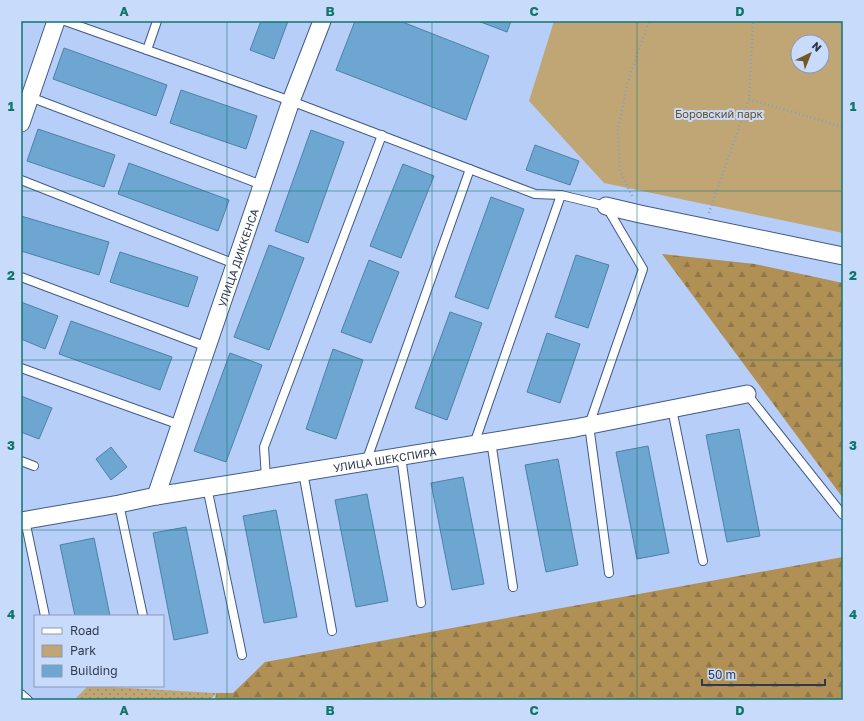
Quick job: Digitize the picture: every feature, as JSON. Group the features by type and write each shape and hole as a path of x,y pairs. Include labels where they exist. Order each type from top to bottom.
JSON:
{"street":[{"path":"21,123 56,21"},
{"name":"УЛИЦА ДИККЕНСА","path":"156,496 291,101 322,21"},
{"path":"606,206 704,228 843,256"},
{"name":"УЛИЦА ШЕКСПИРА","path":"23,521 207,487 589,425 747,394"}],"lane":[{"path":"65,21 291,101 535,194 561,195 606,206 643,269 589,425 609,574"},
{"path":"147,50 157,21"},
{"path":"30,97 262,185"},
{"path":"266,478 264,447 382,135"},
{"path":"366,462 470,169"},
{"path":"21,180 235,264"},
{"path":"474,444 561,195"},
{"path":"21,277 207,346"},
{"path":"21,368 180,425"},
{"path":"747,394 843,515"},
{"path":"672,409 702,561"},
{"path":"491,441 513,588"},
{"path":"401,456 421,603"},
{"path":"21,461 34,466"},
{"path":"303,472 332,632"},
{"path":"207,487 242,655"},
{"path":"119,504 143,615"},
{"path":"23,521 45,615"},
{"path":"21,694 28,700"}],"path":[{"path":"640,214 620,171 618,130 628,81 649,21"},
{"path":"704,228 749,98 754,21"},
{"path":"749,98 843,127"}],"green space":[{"name":"Боровский парк","path":"554,21 843,21 843,233 604,183 529,101"},
{"path":"662,254 755,264 843,283 843,498"},
{"path":"843,557 843,700 215,700 216,693 233,693 265,662"},
{"path":"87,687 216,693 210,700 74,700"}],"building":[{"path":"261,21 288,21 274,59 250,50"},
{"path":"355,21 400,21 489,56 466,120 336,70"},
{"path":"478,21 511,21 507,32"},
{"path":"64,48 167,85 156,116 53,79"},
{"path":"181,90 257,116 246,149 170,123"},
{"path":"38,129 115,155 104,187 27,161"},
{"path":"311,130 344,142 308,243 275,231"},
{"path":"535,145 579,161 570,185 526,170"},
{"path":"129,163 229,200 218,231 118,194"},
{"path":"403,164 434,176 401,258 370,246"},
{"path":"491,197 524,209 488,309 455,297"},
{"path":"21,216 109,242 99,275 21,251"},
{"path":"269,245 304,258 269,350 234,337"},
{"path":"120,252 198,277 188,307 110,282"},
{"path":"576,255 609,265 588,328 555,317"},
{"path":"369,260 399,272 371,343 341,332"},
{"path":"21,302 58,316 45,349 21,339"},
{"path":"450,312 482,323 447,420 415,408"},
{"path":"71,321 172,357 160,390 59,354"},
{"path":"547,333 580,344 560,403 527,392"},
{"path":"333,349 363,360 336,439 306,429"},
{"path":"230,353 262,365 226,462 194,451"},
{"path":"21,396 52,408 39,439 21,432"},
{"path":"739,429 760,536 727,542 706,435"},
{"path":"648,446 669,553 637,559 616,452"},
{"path":"111,447 127,467 111,480 96,459"},
{"path":"558,459 578,565 546,572 525,465"},
{"path":"463,477 484,584 452,590 431,483"},
{"path":"367,494 388,601 356,607 335,500"},
{"path":"276,510 297,617 264,623 243,516"},
{"path":"186,527 208,633 174,640 153,533"},
{"path":"94,538 110,615 75,615 60,545"}]}
